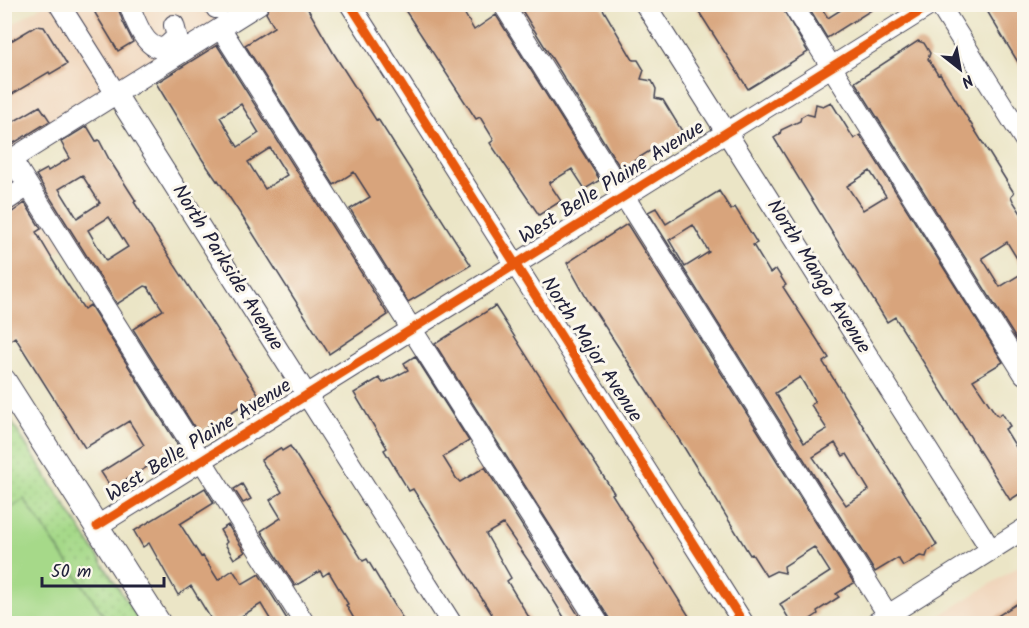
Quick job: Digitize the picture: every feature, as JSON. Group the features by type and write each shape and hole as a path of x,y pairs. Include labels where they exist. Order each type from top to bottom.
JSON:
{"main road":[{"path":"4,381 159,624"}],"street":[{"name":"North Parkside Avenue","path":"59,4 452,624"},
{"path":"129,4 146,41 158,47 167,46 177,37 174,25"},
{"path":"214,4 216,8 221,4"},
{"path":"259,4 8,162 28,186 305,624"},
{"name":"North Major Avenue","path":"350,4 744,624"},
{"path":"503,4 624,197 881,619 1024,529"},
{"name":"North Mango Avenue","path":"645,4 991,550"},
{"path":"792,4 1024,374"},
{"name":"West Belle Plaine Avenue","path":"97,526 932,4"},
{"path":"939,4 1024,139"},
{"path":"221,29 599,624"},
{"path":"4,202 28,186"}],"shaded area":[{"path":"43,5 255,5 9,159 64,248 5,285 5,29"},
{"path":"1024,563 1024,623 928,623"}],"green space":[{"path":"5,412 141,623 5,623"},
{"path":"24,499 109,623 5,623 5,513"}],"building":[{"path":"108,4 117,5 133,42 118,51 95,13"},
{"path":"271,4 305,4 334,54 471,265 408,302 350,209 370,197 354,172 334,185 245,45 274,27 266,13"},
{"path":"401,4 459,4 474,30 496,15 600,180 585,189 572,169 549,183 561,201 539,215 490,143 494,140 480,117 476,119"},
{"path":"518,4 600,4 633,60 638,60 644,70 641,79 652,81 656,89 655,98 663,100 682,131 621,169"},
{"path":"694,4 780,4 808,52 748,89"},
{"path":"806,4 819,4 828,18 850,4 881,4 827,38"},
{"path":"983,4 1024,4 1024,72 999,31"},
{"path":"36,26 44,27 67,64 4,99 4,45"},
{"path":"918,41 924,43 930,53 928,59 938,75 940,74 1014,193 1011,196 1013,201 1024,218 1024,270 1007,242 982,258 1000,287 1024,272 1023,350 855,82"},
{"path":"217,45 388,315 329,354 247,224 202,159 156,83","holes":["241,104 259,133 238,147 220,117","270,148 287,175 265,189 248,162"]},
{"path":"831,102 854,139 860,135 1003,362 973,380 995,413 998,416 1002,413 1010,426 1005,429 1024,460 1024,491 1010,500 895,317 887,322 774,138 780,134 781,130 800,121 801,117 806,114 814,116 816,104 823,106","holes":["870,171 886,196 863,210 847,186"]},
{"path":"40,106 50,121 4,149 4,130 12,125 11,123"},
{"path":"87,126 96,141 99,140 136,201 134,202 259,395 198,433 133,329 163,310 145,286 117,304 36,175 70,158 61,142","holes":["82,175 100,203 77,218 59,189","109,217 128,247 106,261 88,230"]},
{"path":"719,191 731,210 735,207 757,243 753,245 770,273 776,269 786,285 783,287 829,358 823,362 937,545 928,551 926,557 920,556 903,566 898,558 875,572 648,212 656,208 666,224","holes":["693,225 709,252 685,267 669,240","800,377 815,402 811,405 827,429 804,443 775,393","835,443 843,456 847,454 869,490 846,505 813,457"]},
{"path":"25,203 41,229 36,232 64,279 84,309 90,305 179,447 112,489 101,472 144,445 129,421 85,448 15,337 9,341 4,334 4,218"},
{"path":"627,224 854,583 836,594 839,597 817,611 818,614 803,624 792,624 780,604 830,572 814,547 784,566 785,573 776,571 766,576 752,554 750,555 685,449 587,299 567,263"},
{"path":"495,306 694,624 611,624 435,344"},
{"path":"415,356 469,441 443,457 456,478 460,482 485,467 584,624 568,624 552,595 503,524 486,534 511,578 507,581 533,624 498,624 413,489 409,491 384,450 387,448 354,393 379,378 383,383 408,370 404,363"},
{"path":"290,446 363,561 367,559 406,624 357,624 329,572 323,576 320,571 295,586 261,531 281,518 270,500 282,492 261,460 280,448 282,451"},
{"path":"242,484 251,499 243,503 234,489"},
{"path":"205,488 214,503 180,524 218,580 233,570 242,584 259,574 290,624 273,624 261,604 229,624 214,624 191,586 178,595 149,543 143,547 134,531"},
{"path":"228,525 245,552 234,559 220,530"},
{"path":"1024,599 1024,624 985,624"}],"cycle path":[{"path":"350,4 744,624"},
{"path":"97,526 932,4"}]}
